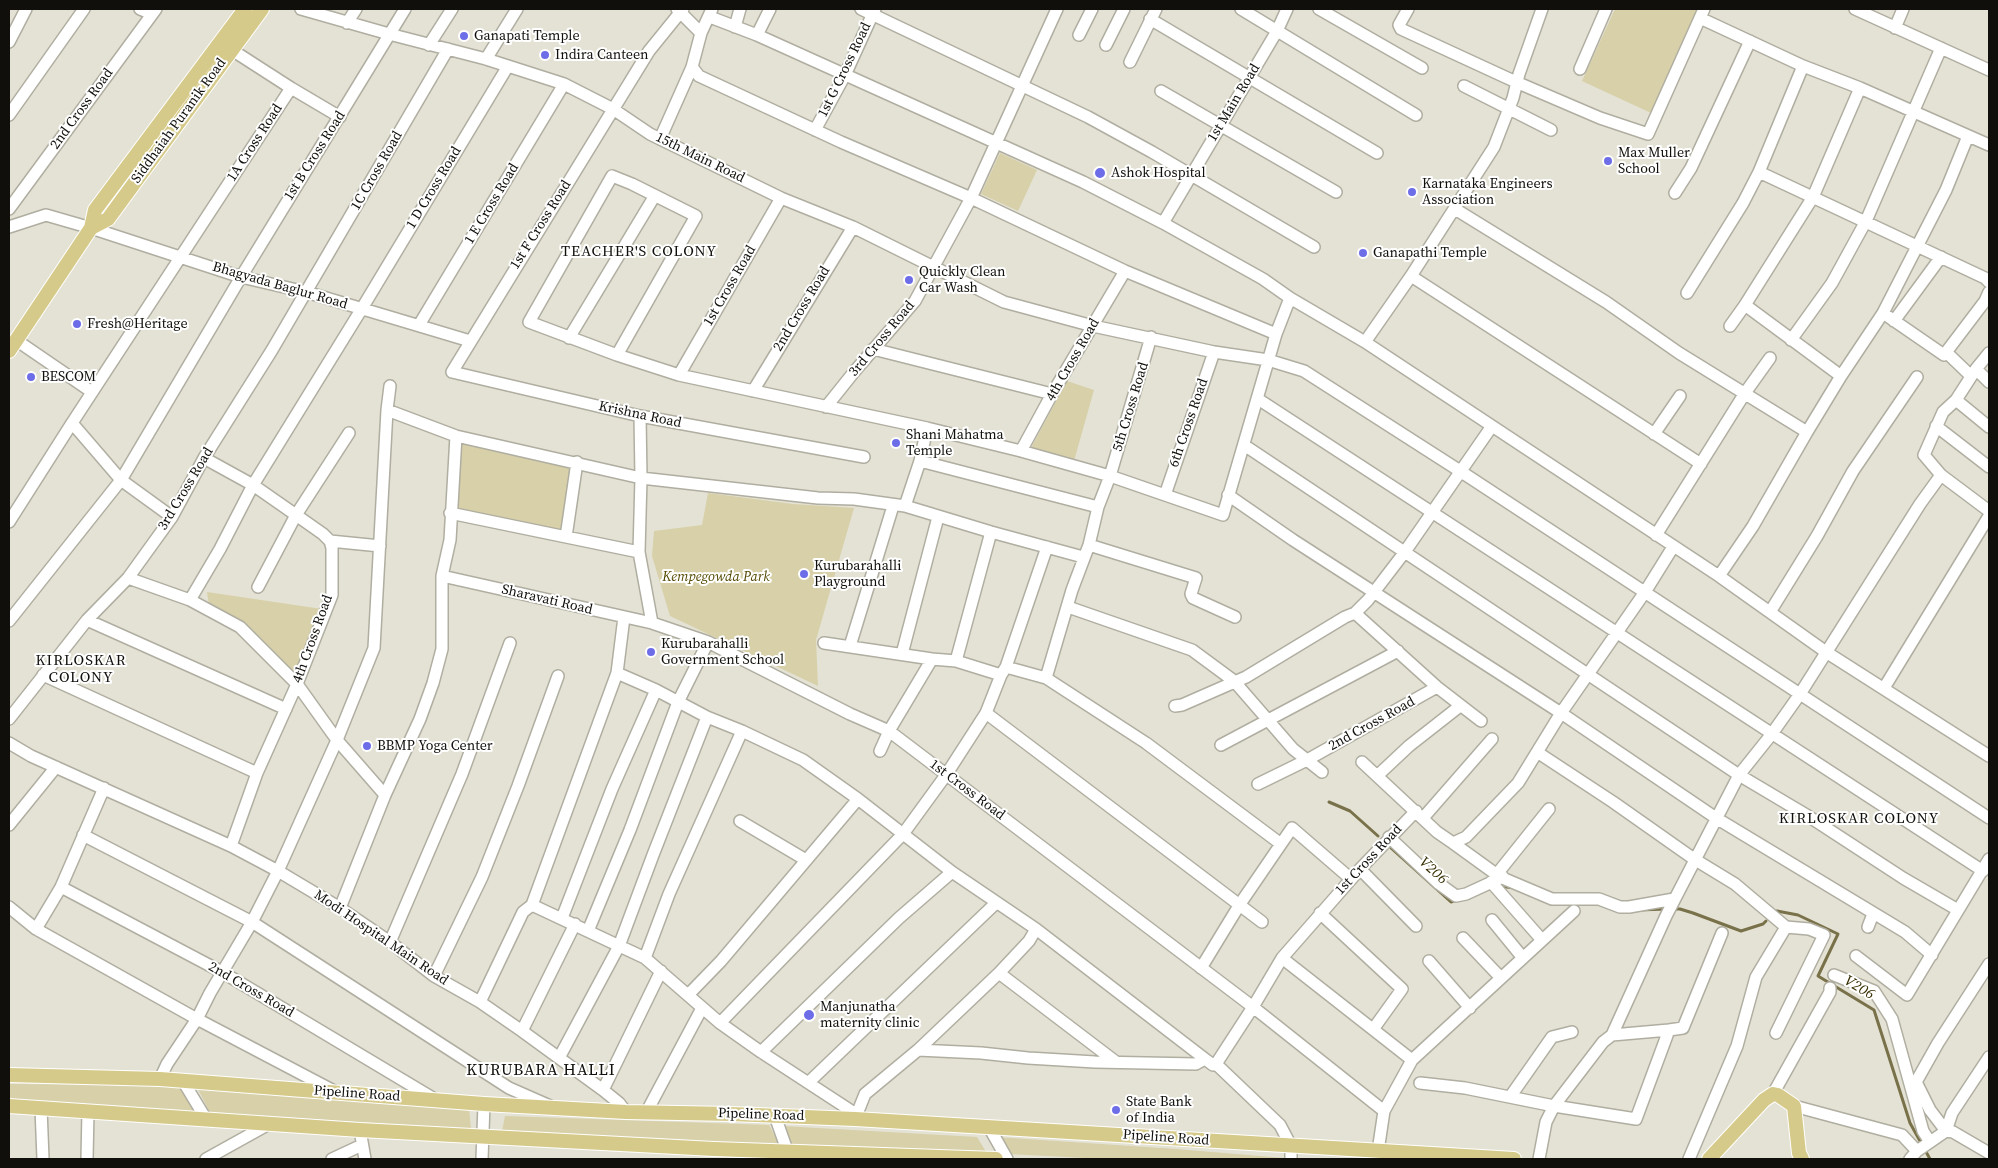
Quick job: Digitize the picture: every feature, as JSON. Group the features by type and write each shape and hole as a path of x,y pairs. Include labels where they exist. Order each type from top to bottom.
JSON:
{"main road":[{"name":"Siddhaiah Puranik Road","path":"12,343 91,228 95,210 245,9"},
{"name":"Siddhaiah Puranik Road","path":"91,228 108,218 262,9"},
{"name":"Pipeline Road","path":"9,1075 160,1079 437,1101 646,1113 855,1116 1291,1153 1378,1152 1514,1159"},
{"path":"1709,1159 1764,1100 1773,1094 1778,1095 1794,1106 1799,1153 1802,1159"},
{"path":"9,1106 360,1130 483,1136 719,1154 996,1159"}],"street":[{"path":"9,42 26,9"},
{"path":"10,112 84,9"},
{"path":"140,9 154,12"},
{"name":"15th Main Road","path":"301,9 486,59 564,84 613,109 660,139 781,198 853,227 1004,302 1093,326 1214,352 1268,360 1304,371 1460,471 1989,818"},
{"path":"348,23 356,9"},
{"name":"1st B Cross Road","path":"9,621 121,480 240,277 405,9"},
{"path":"430,45 452,9"},
{"path":"486,59 517,9"},
{"path":"735,27 740,9"},
{"path":"757,35 770,9"},
{"path":"861,9 874,12 1096,121 1314,247"},
{"path":"1079,35 1092,9"},
{"path":"1106,46 1124,9"},
{"path":"1241,9 1416,115"},
{"name":"1st Main Road","path":"1163,222 1276,31 1287,9"},
{"path":"1319,9 1422,68"},
{"path":"1408,9 1399,25 1401,29 1600,118 1648,134 1702,13 1750,41 1804,66 1860,88 1989,145"},
{"path":"1365,342 1411,276 1494,147 1509,109 1516,82 1542,9"},
{"path":"1580,69 1606,9"},
{"path":"1855,9 1989,70"},
{"path":"1895,28 1903,9"},
{"path":"680,10 701,33"},
{"name":"1st F Cross Road","path":"470,341 649,51 680,10"},
{"name":"3rd Cross Road","path":"826,407 915,301 934,268 971,198 996,144 1053,10"},
{"name":"2nd Cross Road","path":"9,209 154,12"},
{"name":"1st G Cross Road","path":"815,130 845,75 874,12"},
{"path":"660,139 692,67 701,33 711,13 735,27 757,35 1083,182 1163,222 1263,279 1290,298 1365,342 1719,576 1826,652 1989,756"},
{"path":"1130,62 1153,14 1249,76 1377,153"},
{"path":"1675,193 1691,168 1750,41"},
{"path":"1791,340 1832,283 1866,221 1941,48"},
{"path":"232,50 340,117"},
{"name":"1C Cross Road","path":"306,292 448,50"},
{"name":"1 D Cross Road","path":"190,600 220,549 253,485 508,66"},
{"path":"1687,293 1743,203 1759,172 1804,66"},
{"path":"692,67 699,76 815,130 971,198 1125,271 1276,334"},
{"name":"1 E Cross Road","path":"419,325 564,84"},
{"path":"1464,86 1551,130"},
{"name":"1A Cross Road","path":"9,522 180,256 291,88"},
{"path":"1730,326 1813,197 1860,88"},
{"path":"1161,92 1336,192"},
{"path":"1719,576 1753,526 1806,432 1883,313 1946,190 1968,136"},
{"path":"1759,172 1941,257 1988,276"},
{"path":"617,355 696,216 612,176 529,322 617,355 680,375 927,428 1021,451 1110,476 1223,515 1276,334 1290,298"},
{"path":"569,338 654,197"},
{"name":"1st Cross Road","path":"680,375 781,198"},
{"path":"1455,209 1606,302 1679,353 1806,432"},
{"name":"Bhagyada Baglur Road","path":"9,227 46,215 180,256 240,277 306,292 361,310 470,341"},
{"name":"2nd Cross Road","path":"753,392 853,227"},
{"path":"1894,321 1941,257"},
{"name":"4th Cross Road","path":"1021,451 1052,394 1125,271"},
{"path":"1411,276 1701,464"},
{"name":"3rd Cross Road","path":"9,720 87,620 128,578 172,517 204,458 306,292"},
{"path":"1883,313 1944,355 1986,301 1989,292"},
{"path":"1745,305 1841,376"},
{"name":"5th Cross Road","path":"1046,678 1083,557 1089,545 1098,508 1110,476 1151,337"},
{"name":"Krishna Road","path":"470,341 452,372 640,416 864,457"},
{"path":"12,343 92,392"},
{"path":"873,349 1052,394"},
{"name":"6th Cross Road","path":"1165,495 1214,352"},
{"path":"1946,352 1973,373 1989,382"},
{"path":"1989,353 1973,373 1956,400 1943,412 1924,455 1941,475 1989,511"},
{"path":"1656,535 1745,393 1770,358"},
{"path":"1770,612 1817,536 1853,471 1917,377"},
{"path":"160,1079 167,1064 197,1018 252,922 278,871 337,740 374,648 387,410 390,386"},
{"path":"1654,434 1680,396"},
{"path":"1258,399 1771,735 1983,871"},
{"path":"1956,400 1989,427"},
{"path":"387,410 456,436 642,478 818,498 854,499 893,506 905,506 1083,557"},
{"path":"640,416 642,478 639,552 652,623"},
{"path":"72,423 121,480 172,517"},
{"path":"1176,706 1246,677 1345,617 1355,614 1374,593 1404,553 1492,426"},
{"path":"1936,426 1989,467"},
{"path":"905,506 920,461 927,428"},
{"path":"258,588 296,515 349,433"},
{"path":"340,908 385,795 420,719 433,683 442,649 442,576 450,540 450,513 456,436"},
{"path":"1244,446 1739,775 1808,816 1903,878 1958,910"},
{"path":"204,458 253,485 330,541 380,546"},
{"path":"920,461 1098,508"},
{"path":"566,537 577,462"},
{"path":"1539,1159 1546,1122 1554,1106 1603,1042 1612,1035 1671,906 1739,775 1800,694 1920,504 1941,475"},
{"path":"1228,495 1374,593 1561,713 1716,818 1904,932 1932,955"},
{"path":"850,646 893,506"},
{"path":"450,513 639,552"},
{"path":"1884,688 1989,516"},
{"path":"902,654 938,517"},
{"path":"956,660 991,532"},
{"name":"4th Cross Road","path":"231,846 257,773 297,684 332,595 332,548 330,541"},
{"path":"1089,545 1196,578 1191,594 1193,598 1235,617"},
{"path":"720,1022 903,834 946,775 986,713 1004,671 1047,546"},
{"path":"1453,843 1466,836 1518,783 1561,713 1645,592 1673,546"},
{"name":"Sharavati Road","path":"442,576 652,623"},
{"path":"128,578 190,600 240,627 297,684 337,740 385,795"},
{"path":"1068,607 1192,650 1234,681 1293,749 1322,772"},
{"path":"1355,614 1437,687 1481,721"},
{"path":"480,1002 523,912 532,905 617,673 624,617"},
{"path":"87,620 286,709"},
{"name":"1st Cross Road","path":"652,623 708,642 850,714 889,731 1253,1007"},
{"path":"588,931 630,830 678,702 708,642"},
{"path":"390,942 462,774 510,643"},
{"path":"824,643 932,659 956,660 1046,678 1146,743 1281,844"},
{"path":"1221,745 1398,651"},
{"path":"880,751 889,731 932,659"},
{"path":"617,673 656,690 707,718 742,731 803,760 858,799 952,872 1036,929 1210,1061 1280,1125 1291,1153"},
{"path":"43,675 257,773"},
{"path":"434,976 482,877 558,676"},
{"name":"2nd Cross Road","path":"1258,784 1307,760 1437,687"},
{"path":"562,918 612,789 656,690"},
{"path":"1377,776 1409,746 1460,706"},
{"path":"986,713 1262,922"},
{"path":"559,1058 620,946 653,855 707,718"},
{"path":"645,958 669,894 742,731"},
{"name":"1st Cross Road","path":"1210,1061 1253,1007 1282,958 1320,913 1389,837 1419,815 1492,740"},
{"name":"Modi Hospital Main Road","path":"9,743 56,767 231,846 278,871 340,908 390,942 434,976 480,1002 522,1031 603,1090 619,1103 626,1112"},
{"path":"1536,752 1613,802 1694,859 1735,884 1786,926 1809,929 1824,935 1776,1033"},
{"path":"1362,762 1419,815 1497,878 1542,940"},
{"path":"9,824 56,767"},
{"path":"36,928 61,887 104,788"},
{"path":"688,995 722,961 858,799"},
{"path":"1389,837 1438,883 1456,896 1466,894 1497,878 1550,809"},
{"path":"740,821 806,860"},
{"path":"1201,968 1240,904 1292,828 1351,879"},
{"path":"83,835 252,922 509,1088 553,1107"},
{"path":"1856,956 1907,995 1989,859"},
{"path":"1360,869 1416,926"},
{"path":"761,1052 899,918 952,872"},
{"path":"1497,878 1552,899 1599,898 1620,907 1629,908 1659,903 1671,906"},
{"name":"2nd Cross Road","path":"61,887 222,972 437,1101"},
{"path":"809,1082 996,902"},
{"path":"532,905 645,958 720,1022 761,1052 809,1082 855,1116 865,1094 918,1050 999,973 1029,941 1036,929"},
{"path":"9,907 36,928 197,1018 338,1093"},
{"path":"1378,1152 1384,1111 1412,1060 1574,911"},
{"path":"1320,913 1402,989 1374,1028"},
{"path":"1868,927 1873,914"},
{"path":"1492,920 1524,958"},
{"path":"522,1031 575,924"},
{"path":"1689,1159 1737,1046 1756,977 1786,926"},
{"path":"1612,1035 1683,1028 1722,933"},
{"path":"1463,938 1501,978"},
{"path":"1282,958 1374,1028 1412,1060"},
{"path":"1429,961 1470,1008"},
{"path":"1989,964 1938,1043 1916,1082 1930,1110 1946,1131 1953,1132 1989,1153"},
{"path":"603,1090 661,971"},
{"path":"999,973 1116,1062"},
{"path":"1834,975 1874,991 1892,1019 1923,1131 1921,1149"},
{"path":"1773,1094 1830,992 1830,988"},
{"path":"1253,1007 1384,1111"},
{"path":"646,1113 702,1008"},
{"path":"1420,1083 1465,1088 1554,1106 1636,1119 1669,1030"},
{"path":"1510,1097 1552,1037 1572,1032"},
{"path":"918,1050 982,1053 1037,1059 1116,1062 1196,1064 1210,1061"},
{"path":"1921,1149 1946,1131 1952,1114 1989,1057"},
{"path":"183,1081 206,1119"},
{"path":"482,1159 484,1104"},
{"path":"1794,1106 1902,1134 1921,1149"},
{"path":"41,1108 43,1159"},
{"path":"87,1159 88,1111"},
{"path":"775,1116 783,1155"},
{"path":"206,1159 269,1124"},
{"path":"990,1127 1007,1159"},
{"path":"360,1130 365,1159"},
{"path":"332,1159 362,1145"}],"green space":[{"path":"1615,9 1699,9 1651,113 1582,81"},
{"path":"1000,153 1037,170 1018,211 981,194"},
{"path":"1067,381 1094,390 1074,461 1031,448"},
{"path":"459,442 575,468 565,533 454,510"},
{"name":"Kempegowda Park","path":"708,493 793,504 854,508 816,640 818,686 670,616 652,556 654,531 702,525"},
{"path":"207,592 322,609 294,677 209,605"},
{"path":"9,1084 179,1085 195,1112 9,1102"},
{"path":"198,1089 469,1108 471,1129 210,1113"},
{"path":"505,1116 769,1125 781,1148 502,1131"},
{"path":"782,1126 977,1137 988,1155 790,1148"},
{"path":"996,1137 1176,1149 1284,1159 1104,1159 1008,1154"}],"waterway":[{"name":"V206","path":"1329,802 1350,811 1378,836"},
{"name":"V206","path":"1391,848 1451,902 1456,900"},
{"name":"V206","path":"1500,886 1514,888"},
{"name":"V206","path":"1638,910 1667,909"},
{"name":"V206","path":"1673,909 1693,913 1741,931 1763,924 1766,921"},
{"name":"V206","path":"1777,911 1798,915 1838,934 1818,976 1874,1010 1910,1123 1930,1159"}],"place":[{"name":"Ganapati Temple","path":"464,36"},
{"name":"Indira Canteen","path":"545,55"},
{"name":"Max Muller School","path":"1608,161"},
{"name":"Ashok Hospital","path":"1100,173"},
{"name":"Karnataka Engineers Association","path":"1412,192"},
{"name":"Ganapathi Temple","path":"1363,253"},
{"name":"Quickly Clean Car Wash","path":"909,280"},
{"name":"Fresh@Heritage","path":"77,324"},
{"name":"BESCOM","path":"31,377"},
{"name":"Shani Mahatma Temple","path":"896,443"},
{"name":"Kurubarahalli Playground","path":"804,574"},
{"name":"Kurubarahalli Government School","path":"651,652"},
{"name":"BBMP Yoga Center","path":"367,746"},
{"name":"Manjunatha maternity clinic","path":"809,1015"},
{"name":"State Bank of India","path":"1116,1110"}],"district":[{"name":"TEACHER'S COLONY","path":"639,252"},
{"name":"KIRLOSKAR COLONY","path":"81,670"},
{"name":"KIRLOSKAR COLONY","path":"1859,819"},
{"name":"KURUBARA HALLI","path":"541,1071"}]}
